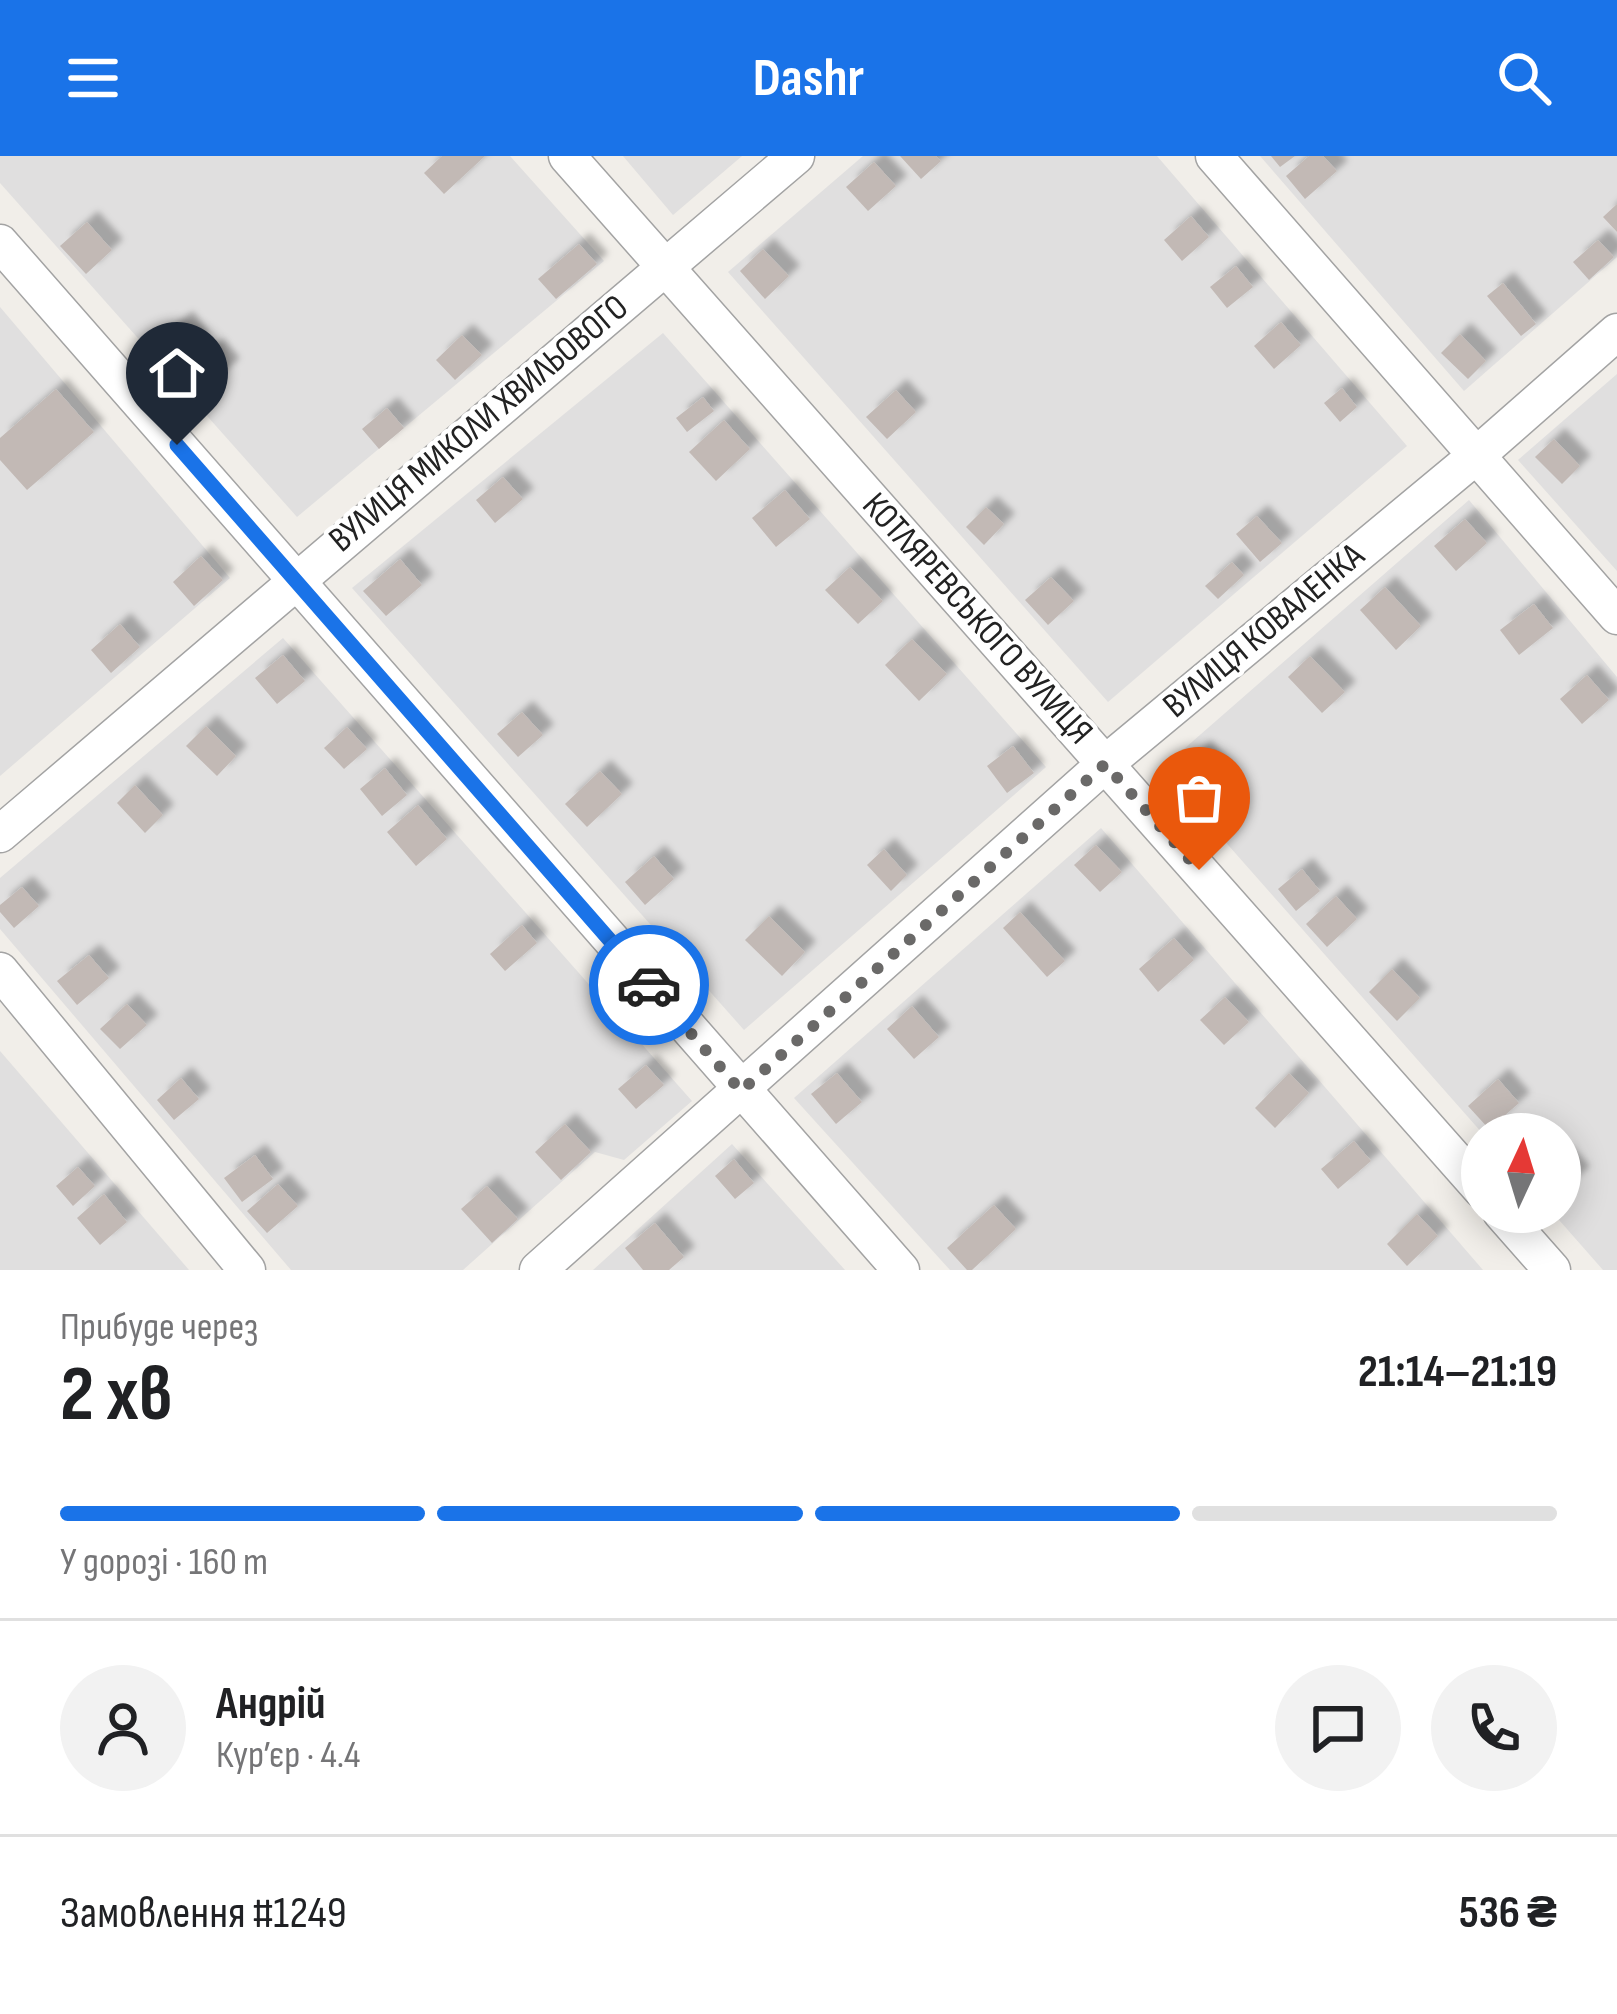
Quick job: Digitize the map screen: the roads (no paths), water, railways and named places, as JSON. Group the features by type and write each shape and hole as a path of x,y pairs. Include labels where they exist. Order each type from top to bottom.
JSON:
{"street":[{"name":"КОТЛЯРЕВСЬКОГО ВУЛИЦЯ","path":"567,156 1461,1166"},
{"name":"ВУЛИЦЯ МИКОЛИ ХВИЛЬОВОГО","path":"0,834 796,156"},
{"path":"1214,156 1617,616"},
{"path":"0,242 901,1270"},
{"name":"ВУЛИЦЯ КОВАЛЕНКА","path":"538,1270 1105,764 1477,455 1617,332"},
{"path":"0,970 247,1270"},
{"path":"1519,1233 1552,1270"}]}
